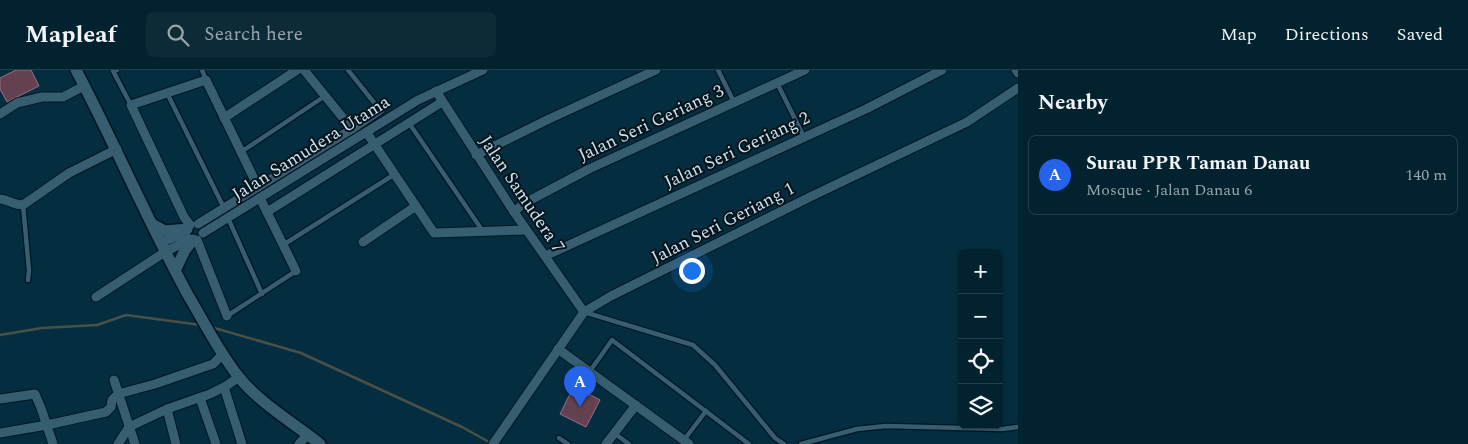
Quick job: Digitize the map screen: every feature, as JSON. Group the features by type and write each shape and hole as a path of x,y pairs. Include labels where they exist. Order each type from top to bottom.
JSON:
{"street":[{"path":"76,70 106,127 163,248 223,354 239,377 255,394 320,444"},
{"path":"224,118 297,70"},
{"path":"304,70 352,129"},
{"name":"Jalan Samudera Utama","path":"96,297 163,248 228,218 418,100 483,70"},
{"path":"476,155 656,70"},
{"name":"Jalan Seri Geriang 3","path":"514,212 523,204 589,169 805,70"},
{"name":"Jalan Seri Geriang 2","path":"545,256 866,108 942,70"},
{"path":"227,316 193,233 131,105 206,80 258,187"},
{"path":"0,114 16,103 42,97 63,97 84,86"},
{"name":"Jalan Seri Geriang 1","path":"493,444 584,312 611,296 812,196 967,122 1018,88"},
{"name":"Jalan Samudera 7","path":"436,92 526,230 584,312"},
{"path":"267,212 442,102"},
{"name":"Jalan Samudera Utama","path":"193,233 224,208 380,110"},
{"path":"367,133 434,233 526,230"},
{"path":"0,199 6,199 16,205 23,205 69,173 116,149"},
{"path":"260,198 296,271"},
{"path":"362,242 416,206"},
{"path":"152,224 165,231 193,233"},
{"path":"175,270 193,233"},
{"path":"558,349 686,442"},
{"path":"0,433 106,412 111,407 112,400 118,394 155,384 213,364 223,354"},
{"path":"118,444 129,427 167,409 200,398 224,387 239,377"},
{"path":"114,380 135,444"},
{"path":"224,387 242,444"},
{"path":"0,399 35,394 53,444"},
{"path":"200,398 216,444"},
{"path":"606,444 636,405"},
{"path":"167,409 176,444"},
{"path":"299,444 308,434"}],"lane":[{"path":"117,70 113,71 131,105"},
{"path":"202,70 206,80"},
{"path":"348,70 380,110"},
{"path":"718,70 734,102"},
{"path":"777,83 804,137"},
{"path":"167,93 224,208"},
{"path":"240,152 325,96"},
{"path":"409,123 483,232"},
{"path":"283,245 395,174"},
{"path":"23,205 26,222 28,280"},
{"path":"228,218 262,294"},
{"path":"227,316 296,271"},
{"path":"584,312 693,345 715,365 776,438 784,444"},
{"path":"590,371 612,340 749,444"},
{"path":"686,442 706,411"},
{"path":"802,444 857,428 886,426 1002,429 1018,427"},
{"path":"614,433 628,444"},
{"path":"559,438 568,444"}],"building":[{"path":"16,70 31,70 39,86 7,102 0,89 0,78"},
{"path":"574,386 600,400 586,427 560,414"}],"waterway":[{"path":"0,335 42,328 97,325 126,315 201,325"},
{"path":"211,327 301,353 462,427 491,443"}],"place":[{"name":"Surau PPR Taman Danau","path":"580,407"}]}
